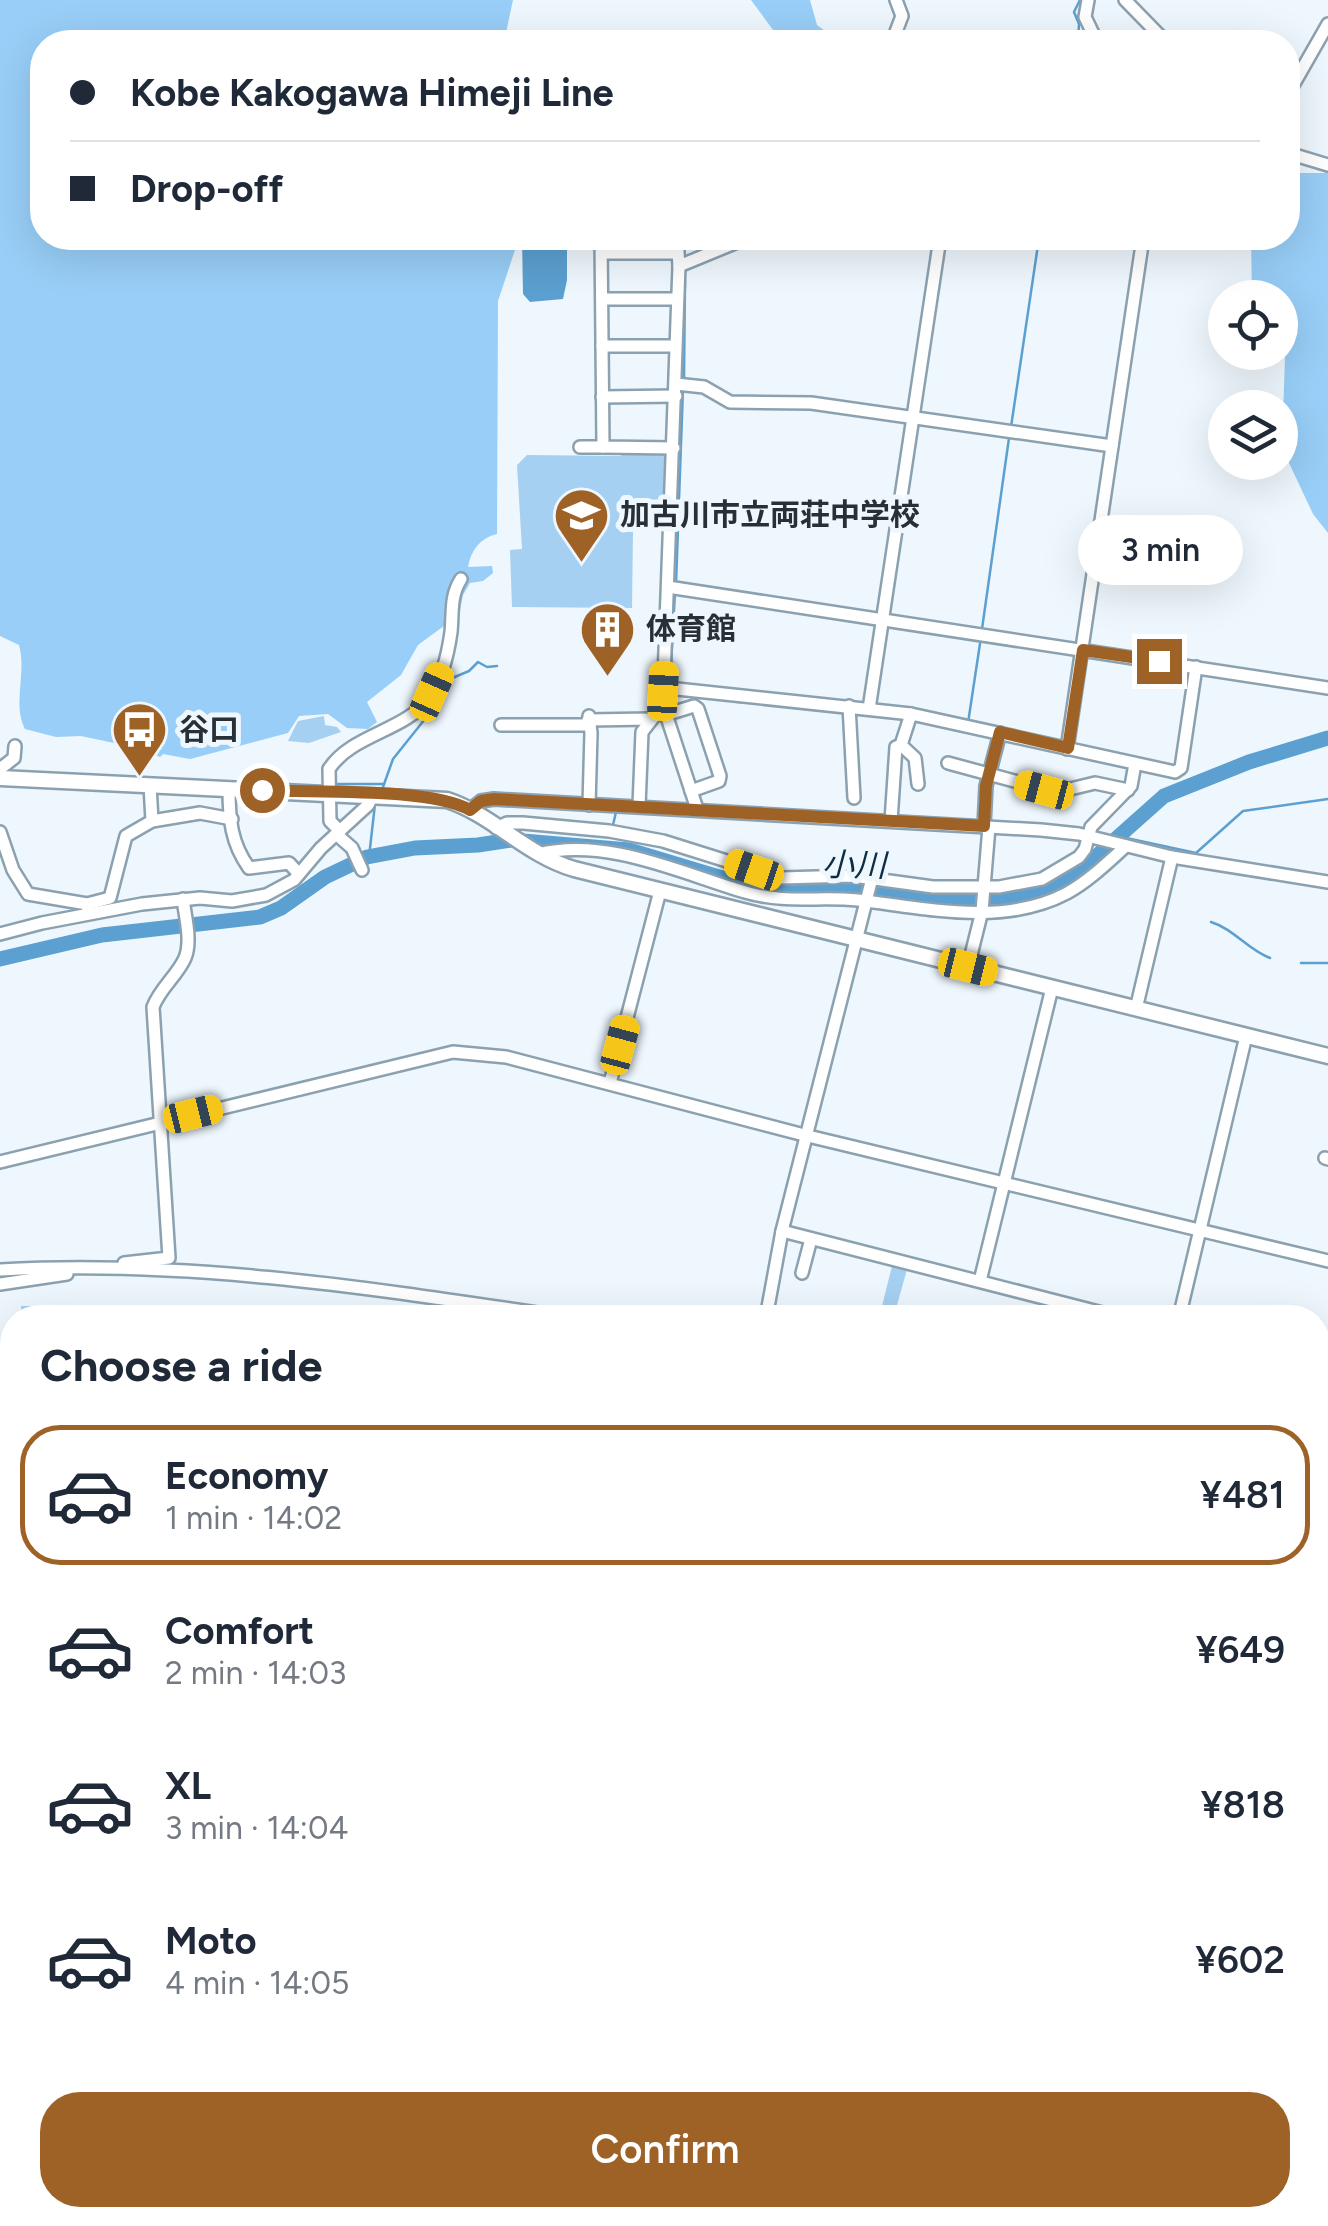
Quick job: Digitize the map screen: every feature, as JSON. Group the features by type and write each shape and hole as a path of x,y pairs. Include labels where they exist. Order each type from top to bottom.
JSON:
{"main road":[{"path":"0,778 447,800 470,810 534,853 574,869 1328,1056"}],"street":[{"path":"896,0 902,16 897,30"},
{"path":"1088,0 1085,17 1090,30"},
{"path":"1126,0 1155,30"},
{"path":"1300,73 1328,24"},
{"path":"1300,157 1328,165"},
{"path":"602,250 602,447"},
{"path":"677,250 676,390 663,691 665,710 697,809"},
{"path":"602,253 677,260 709,250"},
{"path":"869,709 938,250"},
{"path":"1068,748 1141,250"},
{"path":"602,299 677,299"},
{"path":"602,346 676,346"},
{"path":"602,397 704,387 736,403 812,403 1112,446"},
{"path":"580,448 674,448"},
{"path":"362,870 352,848 330,822 327,776 332,764 362,741 428,700 446,660 452,605 461,579"},
{"path":"668,587 1328,688"},
{"path":"663,691 678,689 869,709 1068,748 1135,768 1175,772 1181,768 1196,667"},
{"path":"639,806 642,732 651,719 665,710 694,706 698,709 720,776 719,782 692,790"},
{"path":"850,706 854,798"},
{"path":"891,821 896,748 901,745 910,717"},
{"path":"501,725 651,719"},
{"path":"589,720 589,805"},
{"path":"968,967 982,911 989,774 1000,736"},
{"path":"901,745 916,758 918,784"},
{"path":"0,770 14,758 15,746"},
{"path":"948,763 1044,790 1095,783 1128,790"},
{"path":"496,828 524,823 610,830 663,841 781,878 853,876 932,888 1029,884 1079,857 1093,837 1091,827 1128,790 1135,768"},
{"path":"150,785 152,821"},
{"path":"229,788 238,852 250,868 289,864 299,874"},
{"path":"0,934 88,909 200,898 232,901 275,892 299,874 368,805 373,794"},
{"path":"470,810 486,799 987,826 1093,837 1172,856 1328,882"},
{"path":"0,832 13,870 28,894 88,909 110,898 126,836 152,821 200,813 232,819"},
{"path":"534,853 573,850 618,855 792,901 866,901 934,910 982,911 1037,905 1064,894 1125,845"},
{"path":"1136,1009 1172,856"},
{"path":"729,909 740,868"},
{"path":"768,1305 782,1231 870,882"},
{"path":"610,1083 660,890"},
{"path":"0,1284 169,1258 153,1008 159,991 185,958 182,899"},
{"path":"980,1281 1052,988"},
{"path":"1182,1305 1246,1036"},
{"path":"0,1162 453,1052 506,1057 808,1136 1328,1261"},
{"path":"782,1231 980,1281 1055,1305"},
{"path":"802,1273 811,1238"},
{"path":"0,1270 172,1270 314,1281 481,1305"}],"shaded area":[{"path":"0,0 513,0 507,30 30,30 30,250 515,250 498,301 497,534 477,546 468,567 492,566 493,573 483,581 470,583 459,615 418,645 401,675 367,702 377,722 368,729 347,728 328,714 299,716 288,733 190,759 163,754 160,757 141,749 140,742 134,740 114,743 81,736 56,737 25,729 20,709 19,645 0,636"},
{"path":"751,0 810,0 817,25 824,30 773,30"},
{"path":"1300,173 1328,173 1328,533 1313,514 1297,480 1298,390 1284,390 1284,370 1298,370 1298,280 1252,280 1251,250 1300,250"},
{"path":"522,250 567,250 563,299 530,302 523,294"},
{"path":"666,453 664,531 633,531 632,608 512,607 510,550 522,549 517,465 527,455"},
{"path":"324,716 325,725 341,732 309,743 288,741 298,721"},
{"path":"893,1262 908,1266 897,1305 882,1305"}],"waterway":[{"path":"1079,30 1074,12 1080,0"},
{"path":"1011,427 1037,250"},
{"path":"684,380 685,281"},
{"path":"676,584 683,388"},
{"path":"982,629 1009,438"},
{"path":"670,684 675,592"},
{"path":"968,723 981,637"},
{"path":"383,787 393,759 433,709 450,679 469,671 478,662 487,667 497,666"},
{"path":"737,702 751,702"},
{"name":"小川","path":"0,959 102,935 260,917 281,908 325,877 367,857 415,848 511,840 629,850 772,893 861,890 919,899 969,901 1030,895 1073,877 1164,796 1249,762 1328,738"},
{"path":"333,784 384,784"},
{"path":"1117,836 1196,853 1243,811 1328,799"},
{"path":"369,857 375,804"},
{"path":"613,825 616,812"},
{"path":"1211,922 1270,958"},
{"path":"1301,963 1328,963"}],"place":[{"name":"加古川市立両荘中学校","path":"581,564"},
{"name":"体育館","path":"607,678"},
{"name":"谷口","path":"140,779"}],"route":[{"path":"262,790 409,796 447,800 470,810 481,801 494,799 984,826 986,786 1000,732 1068,748 1083,650 1159,661"}]}
